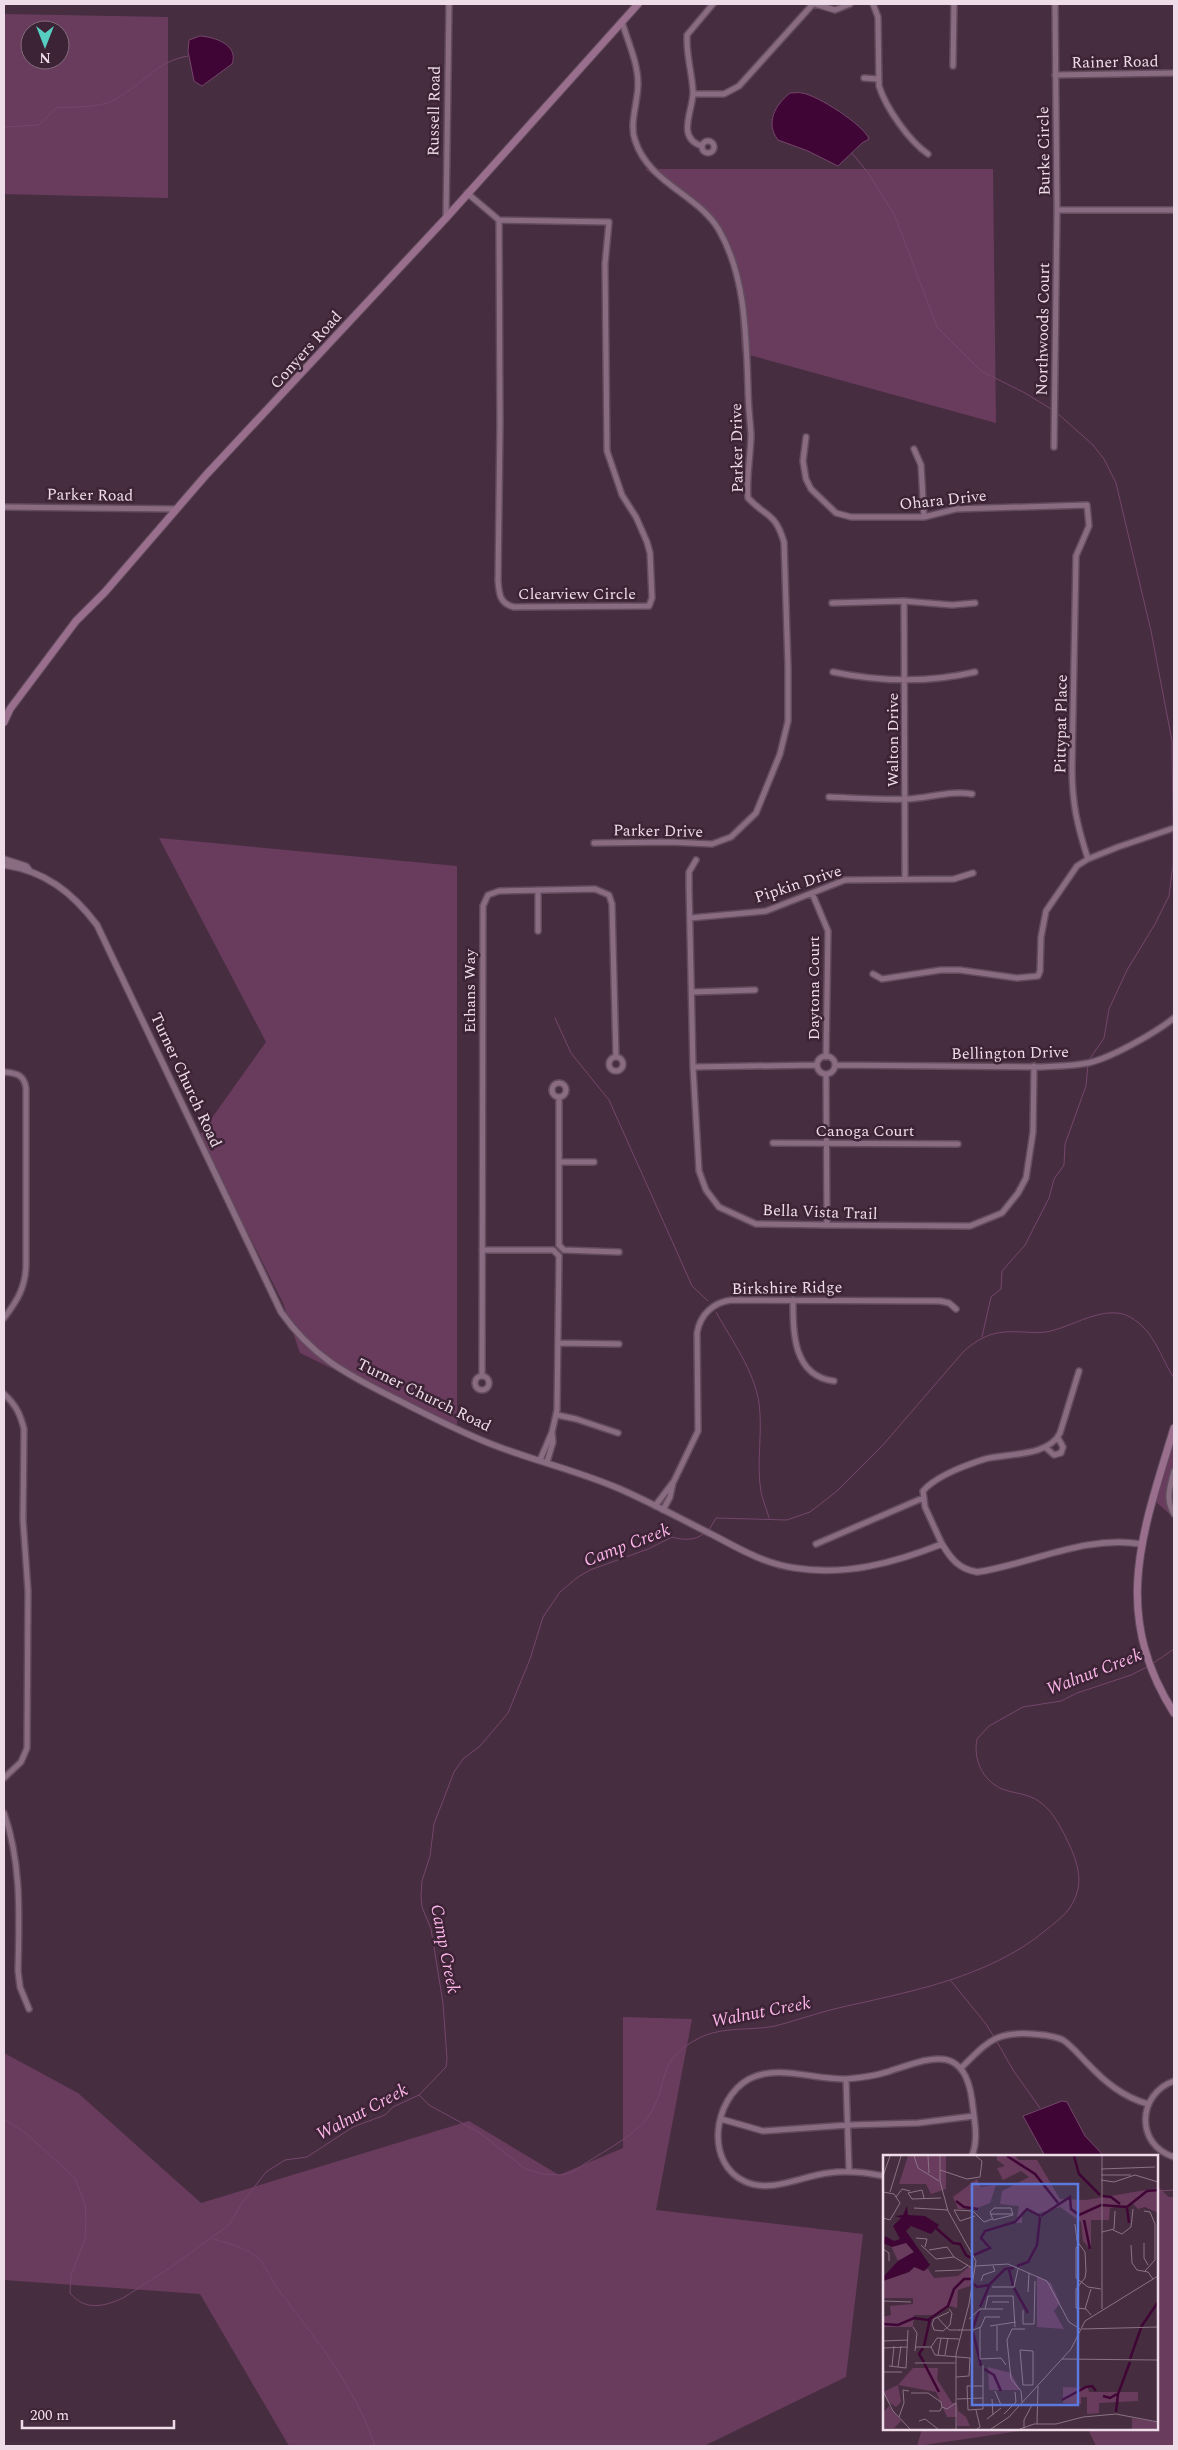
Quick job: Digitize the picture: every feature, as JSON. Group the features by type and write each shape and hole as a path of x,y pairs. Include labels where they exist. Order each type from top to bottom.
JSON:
{"main road":[{"name":"Conyers Road","path":"4,722 10,709 76,621 105,592 176,509 446,218 638,4"},
{"path":"1174,1428 1140,1544 1137,1575 1137,1600 1146,1654 1160,1690 1174,1713"}],"street":[{"name":"Russell Road","path":"446,218 449,4"},
{"path":"702,146 697,144 688,131 688,112 693,94 687,51 687,35 713,4"},
{"path":"693,94 724,94 739,86 814,4 834,10 850,4"},
{"path":"873,4 878,17 878,79 883,97 917,146 928,154"},
{"path":"952,66 954,4"},
{"name":"Burke Circle","path":"1055,4 1057,210 1174,210"},
{"name":"Parker Drive","path":"594,843 670,842 712,844 732,837 756,813 780,754 788,721 784,542 779,526 769,514 748,498 751,432 745,332 740,292 728,246 718,228 700,208 663,181 638,147 633,130 638,83 634,60 622,22"},
{"name":"Rainer Road","path":"1055,75 1174,73"},
{"path":"864,78 878,79"},
{"path":"467,193 499,220"},
{"name":"Northwoods Court","path":"1054,447 1057,210"},
{"name":"Clearview Circle","path":"499,220 609,222 605,264 607,451 622,494 636,517 650,553 652,598 649,606 514,607 504,603 500,596 498,581 500,424 499,220"},
{"name":"Ohara Drive","path":"806,437 803,461 806,479 825,505 836,513 851,518 924,517 956,509 1087,505 1089,526 1076,556 1075,588"},
{"path":"914,449 921,465 924,517"},
{"name":"Parker Road","path":"4,507 176,509"},
{"name":"Pittypat Place","path":"1075,588 1072,800 1088,859"},
{"path":"832,603 904,601 952,605 975,602"},
{"name":"Walton Drive","path":"904,601 906,680 905,879"},
{"path":"833,672 865,679 906,680 945,679 975,672"},
{"path":"829,797 905,799 935,797 958,791 972,794"},
{"path":"873,974 882,979 941,970 960,970 1016,978 1038,976 1040,971 1043,922 1046,911 1077,866 1088,859 1174,828"},
{"name":"Turner Church Road","path":"4,859 26,866 29,870"},
{"name":"Bella Vista Trail","path":"696,860 690,872 690,918 693,1066 698,1171 706,1190 719,1207 756,1224 970,1226 1002,1213 1018,1193 1026,1178 1033,1132 1034,1066"},
{"name":"Turner Church Road","path":"4,865 29,870 52,882 70,895 96,925 276,1300 291,1326 321,1357 382,1392 455,1429 603,1482 766,1561 794,1568 815,1570 877,1566 942,1544"},
{"name":"Pipkin Drive","path":"690,918 766,911 845,880 954,879 973,874"},
{"path":"538,890 538,931"},
{"name":"Ethans Way","path":"482,1376 483,904 488,895 496,891 599,890 610,897 612,904 616,1057"},
{"name":"Daytona Court","path":"812,893 828,931 826,1057"},
{"path":"692,992 755,990"},
{"name":"Bellington Drive","path":"834,1065 1034,1066 1089,1062 1104,1057 1174,1018"},
{"path":"826,1057 832,1059 834,1065 832,1071 826,1074 820,1071 818,1065 821,1058 826,1057"},
{"path":"693,1066 818,1065"},
{"path":"4,1072 20,1075 25,1080 26,1204 25,1282 14,1306 4,1318"},
{"path":"826,1074 827,1225"},
{"path":"559,1097 559,1245 564,1250 619,1252"},
{"name":"Canoga Court","path":"773,1143 958,1144"},
{"path":"559,1162 594,1162"},
{"path":"482,1250 553,1250 559,1245"},
{"path":"540,1460 557,1415 559,1343 558,1256 553,1250"},
{"path":"558,1256 563,1254 564,1250"},
{"path":"793,1300 794,1337 805,1364 817,1377 834,1381"},
{"name":"Birkshire Ridge","path":"655,1506 674,1481 695,1439 698,1428 696,1336 701,1318 714,1306 727,1301 944,1301 956,1309"},
{"path":"559,1343 619,1344"},
{"path":"1044,1447 1054,1455 1061,1453 1062,1448 1058,1438 1079,1371"},
{"path":"4,1394 13,1402 20,1414 24,1429 23,1520 28,1590 28,1748 21,1762 4,1778"},
{"path":"557,1415 576,1419 618,1433"},
{"path":"547,1462 553,1442 552,1432"},
{"path":"1058,1438 1044,1447 985,1459 934,1482 923,1492 923,1498 942,1544 950,1556 960,1567 977,1572 1086,1545 1112,1543 1140,1544"},
{"path":"1174,1472 1168,1498 1169,1506 1174,1514"},
{"name":"Birkshire Ridge","path":"663,1510 670,1497 674,1481"},
{"path":"816,1544 923,1498"},
{"path":"4,1813 14,1844 17,1863 18,1972 20,1987 29,2009"},
{"path":"961,2068 990,2041 1002,2035 1015,2033 1049,2036 1070,2046 1115,2088 1148,2104"},
{"path":"883,2176 849,2171 820,2174 770,2185 747,2182 729,2169 721,2156 718,2136 726,2104 732,2094 744,2082 757,2076 777,2073 846,2079 880,2074 934,2058 949,2060 961,2068 969,2083 976,2140 972,2155"},
{"path":"846,2079 849,2171"},
{"path":"1174,2081 1157,2091 1148,2104 1146,2125 1150,2138 1160,2150 1174,2157"},
{"path":"721,2120 764,2131 848,2125 918,2123 974,2116"}],"shaded area":[{"path":"4,14 168,17 168,198 4,194"},
{"path":"200,36 224,43 229,47 233,57 232,64 202,86 194,81 188,51 189,40"},
{"path":"790,93 801,93 818,99 859,126 869,139 862,143 838,166 808,151 778,140 774,134 772,121 776,109"},
{"path":"645,169 993,169 996,423 742,353 738,289 725,239 691,203"},
{"path":"159,838 457,866 457,1429 300,1353 283,1303 199,1136 266,1042"},
{"path":"1174,1437 1174,1518 1156,1502"},
{"path":"623,2017 692,2019 656,2210 863,2234 846,2377 704,2446 289,2446 200,2294 4,2280 4,2053 78,2093 201,2203 469,2121 559,2175 623,2148"},
{"path":"1062,2101 1067,2102 1085,2136 1103,2155 1044,2155 1023,2116"},
{"path":"1158,2187 1169,2197 1174,2197 1174,2446 1096,2446 1088,2430 1158,2430"},
{"path":"922,2430 1027,2430 917,2446"}],"waterway":[{"path":"4,127 39,125 56,108 94,106 109,102 126,93 167,63 188,56"},
{"path":"852,153 869,174 895,216 937,327 981,371 1025,393 1053,410"},
{"path":"1056,412 1093,445 1104,459 1116,483 1151,631 1172,741 1173,826"},
{"path":"1089,1060 1104,1038 1109,1009 1127,970 1155,924 1169,896 1173,865 1173,830"},
{"path":"555,1018 571,1053 609,1100 692,1286 708,1301"},
{"path":"982,1337 991,1297 1001,1289 1002,1271 1025,1245 1049,1198 1054,1179 1064,1165 1065,1144 1086,1086 1088,1064"},
{"path":"716,1312 742,1356 756,1391 760,1414 760,1481 769,1518"},
{"name":"Camp Creek","path":"709,1530 716,1518 787,1520 810,1512 837,1491 882,1446 964,1351 989,1335 1006,1332 1046,1332 1099,1315 1120,1313 1130,1317 1145,1329 1174,1378"},
{"name":"Camp Creek","path":"4,2119 28,2135 75,2178 85,2204 86,2219 85,2240 71,2275 70,2293 82,2303 95,2306 108,2304 123,2298 168,2269 229,2225 242,2203 266,2172 285,2160 307,2157 353,2127 385,2115 393,2107 419,2095 446,2067 447,2059 443,2003 431,1929 422,1907 421,1895 422,1881 430,1856 434,1824 454,1772 463,1759 480,1746 508,1713 530,1659 543,1617 560,1592 590,1570 648,1549 672,1537 688,1539 696,1538 703,1534"},
{"name":"Walnut Creek","path":"1152,1664 1174,1649"},
{"name":"Walnut Creek","path":"419,2095 429,2105 480,2133 525,2169 543,2174 562,2175 573,2172 625,2138 644,2122 656,2102 669,2064 675,2055 699,2038 727,2030 775,2026 834,2009 918,1989 972,1972 998,1961 1023,1947 1057,1921 1070,1908 1078,1889 1077,1867 1061,1828 1045,1806 1031,1797 1002,1789 984,1774 976,1754 977,1739 989,1726 1023,1707 1061,1701 1077,1693 1131,1675 1149,1666"},
{"path":"951,1981 986,2024 994,2037"},
{"path":"996,2040 1013,2070 1040,2108"},
{"path":"1158,2191 1174,2190"},
{"path":"214,2239 243,2249 262,2262 277,2288 333,2363 357,2403 375,2446"}]}
